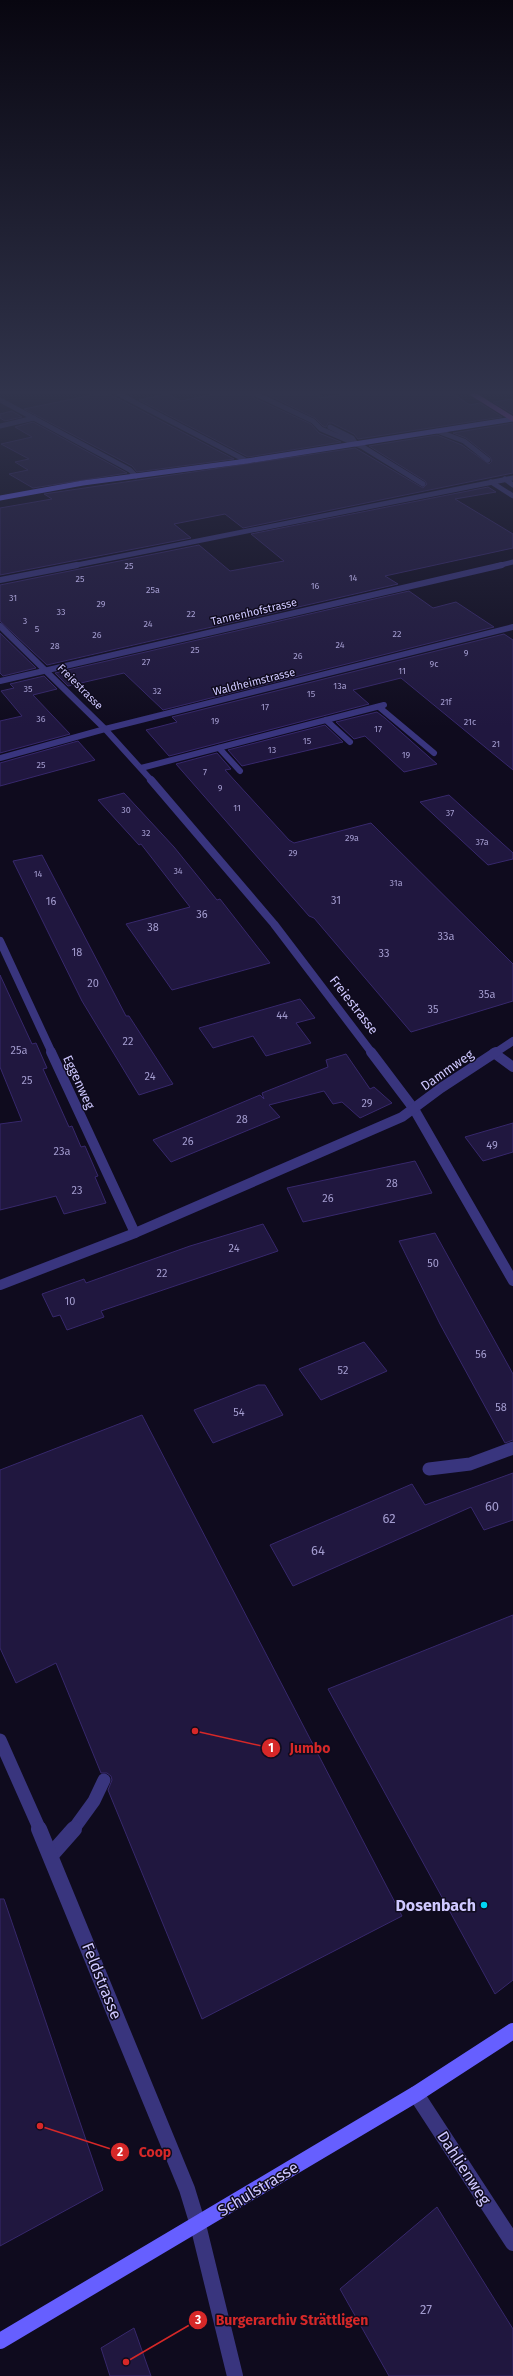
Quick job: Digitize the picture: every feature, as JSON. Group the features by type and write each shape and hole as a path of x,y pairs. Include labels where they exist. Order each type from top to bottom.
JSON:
{"main road":[{"name":"Schulstrasse","path":"0,2341 198,2225 416,2094 513,2031"}],"street":[{"path":"0,580 376,505"},
{"name":"Tannenhofstrasse","path":"0,681 513,562"},
{"name":"Freiestrasse","path":"0,626 105,729 141,768 260,906 414,1109 513,1281"},
{"name":"Waldheimstrasse","path":"0,758 105,729 513,626"},
{"path":"141,768 381,706 434,753"},
{"path":"326,720 350,742"},
{"path":"219,748 240,771"},
{"name":"Eggenweg","path":"0,942 135,1232"},
{"name":"Dammweg","path":"414,1109 441,1088 513,1041"},
{"name":"Dammweg","path":"494,1053 513,1067"},
{"path":"0,1285 135,1232 380,1127 414,1109"},
{"path":"429,1469 470,1464 513,1448"},
{"name":"Feldstrasse","path":"1,1744 51,1855 187,2189 198,2225 235,2376"},
{"path":"51,1855 88,1812 100,1793 104,1780"},
{"name":"Dahlienweg","path":"416,2094 513,2243"}],"building":[{"path":"18,505 356,505 243,528 225,514 174,524 191,538 0,575 0,508"},
{"path":"398,505 465,505 513,534 513,548 385,576 398,584 47,665 0,621 0,585 199,545 230,571 284,561 251,534"},
{"path":"409,591 433,608 456,602 494,627 163,710 124,673 68,686 55,673"},
{"path":"0,633 36,668 3,676 0,673"},
{"path":"504,634 513,640 513,770 401,678 353,690 369,704 169,756 146,730 177,722 172,717"},
{"path":"44,676 57,689 33,695 70,734 0,753 0,721 22,716 1,691 14,688 10,684"},
{"path":"377,712 437,764 404,772 365,736 354,739 336,722"},
{"path":"325,725 343,742 242,766 228,750"},
{"path":"78,741 95,760 0,786 0,763"},
{"path":"217,753 231,769 225,770 289,840 294,843 371,823 513,964 513,1001 411,1032 314,918 309,916 176,764"},
{"path":"124,793 174,847 217,900 220,899 270,963 172,990 126,924 190,907 141,844 139,845 98,800"},
{"path":"449,795 513,853 513,859 488,865 420,802"},
{"path":"42,855 126,1016 129,1016 173,1084 139,1095 82,1001 13,861"},
{"path":"0,975 32,1044 36,1043 47,1068 43,1069 69,1127 72,1126 81,1147 85,1146 98,1176 95,1177 106,1203 64,1214 56,1196 0,1210 0,1124 22,1121 0,1067"},
{"path":"300,999 315,1018 296,1023 311,1043 266,1056 253,1036 213,1048 199,1028"},
{"path":"346,1054 370,1089 374,1087 392,1103 360,1118 342,1102 333,1104 324,1091 269,1105 280,1117 171,1162 153,1140 260,1095 264,1099 262,1093 328,1067 326,1060"},
{"path":"513,1123 513,1152 483,1161 465,1137"},
{"path":"415,1161 432,1193 303,1222 287,1188"},
{"path":"263,1224 278,1251 101,1311 104,1317 67,1330 60,1315 53,1317 42,1294 84,1279 86,1283 190,1246"},
{"path":"435,1233 513,1374 513,1440 505,1443 440,1324 399,1241"},
{"path":"364,1342 387,1371 321,1400 299,1369"},
{"path":"258,1385 265,1385 283,1415 213,1443 194,1410"},
{"path":"142,1415 402,1916 202,2019 108,1790 112,1780 111,1776 107,1773 101,1773 56,1663 16,1683 0,1648 0,1470"},
{"path":"513,1473 513,1520 484,1530 471,1507 293,1586 270,1545 412,1484 425,1505"},
{"path":"513,1615 513,1980 495,1994 328,1689"},
{"path":"0,1899 4,1899 103,2190 0,2246"},
{"path":"437,2207 513,2329 513,2376 389,2376 340,2289"},
{"path":"134,2328 151,2376 110,2376 101,2348"}],"place":[{"name":"Jumbo","path":"195,1731"},
{"name":"Dosenbach","path":"484,1905"},
{"name":"Coop","path":"40,2126"},
{"name":"Burgerarchiv Strättligen","path":"126,2362"}]}
